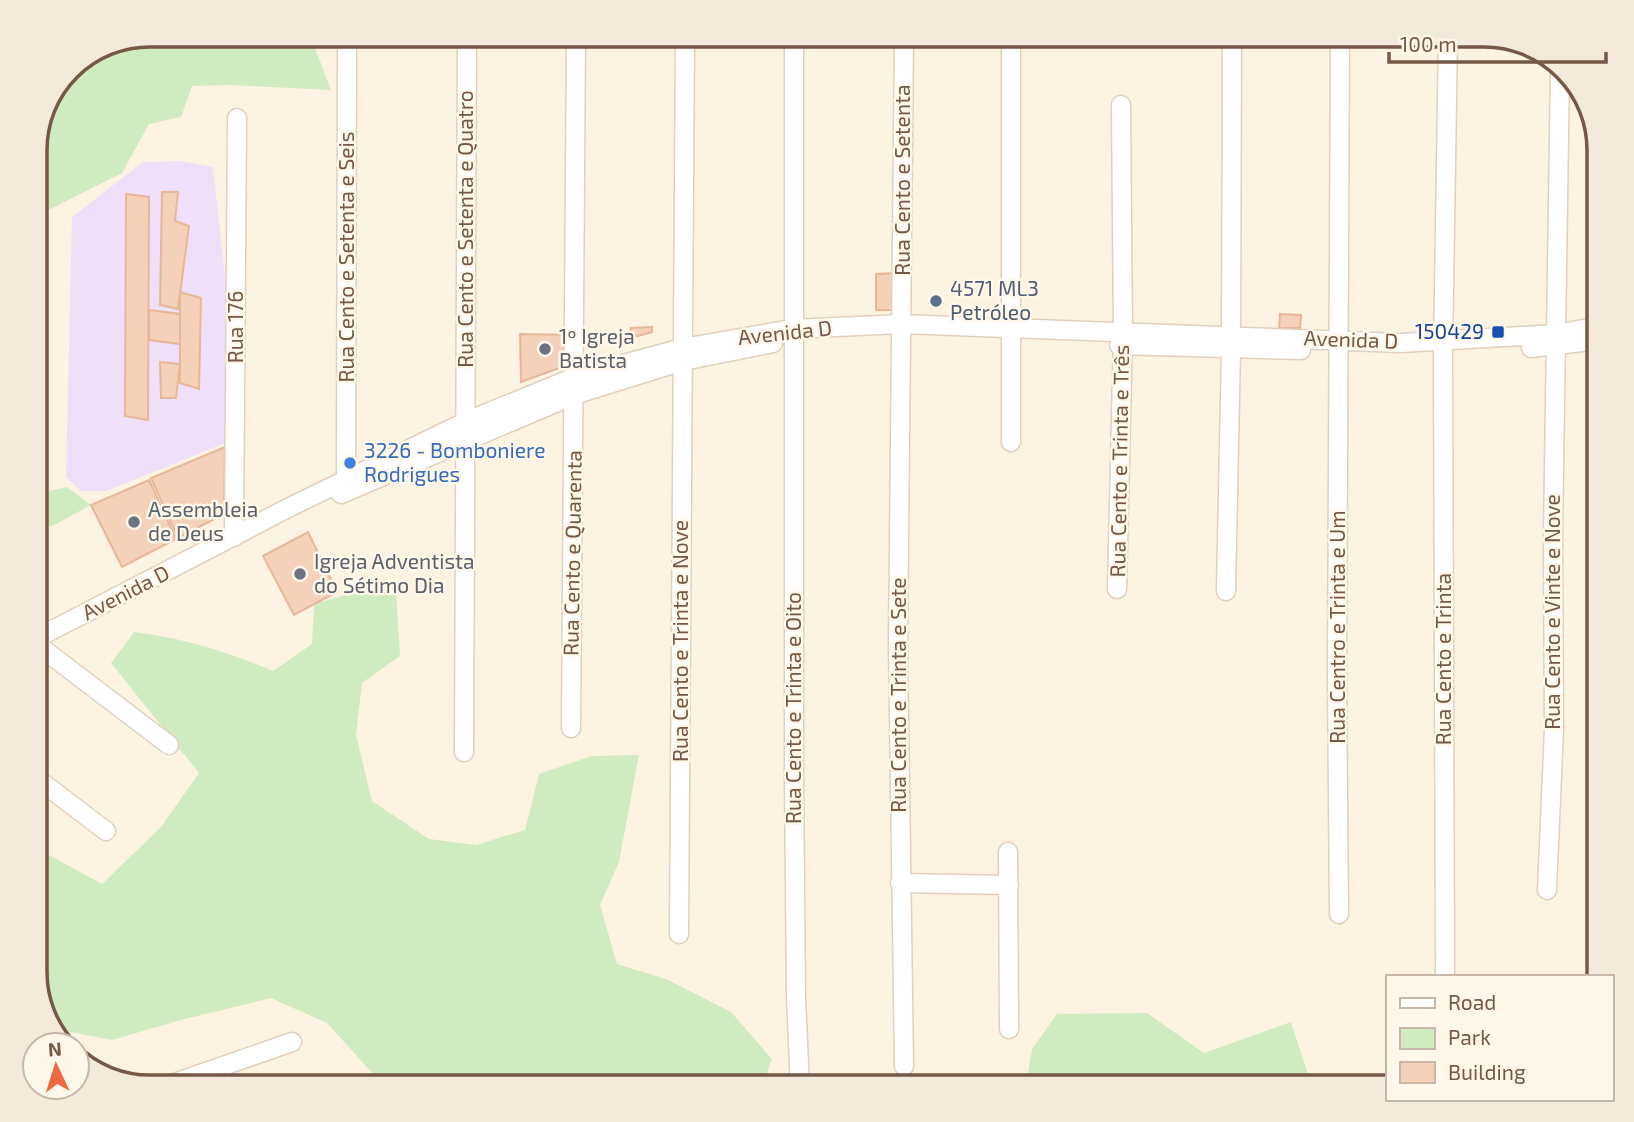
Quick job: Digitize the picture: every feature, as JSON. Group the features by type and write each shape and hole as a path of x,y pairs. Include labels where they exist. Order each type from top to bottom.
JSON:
{"street":[{"name":"Rua Cento e Setenta e Seis","path":"346,479 347,47"},
{"name":"Rua Cento e Setenta e Quatro","path":"464,752 467,47"},
{"name":"Rua Cento e Quarenta","path":"571,728 576,47"},
{"name":"Rua Cento e Trinta e Nove","path":"679,934 685,47"},
{"name":"Rua Cento e Trinta e Oito","path":"794,47 795,912 800,1075"},
{"name":"Rua Cento e Setenta","path":"902,330 904,47"},
{"path":"1011,47 1011,442"},
{"path":"1226,591 1231,342 1232,47"},
{"name":"Rua Centro e Trinta e Um","path":"1339,914 1336,677 1340,47"},
{"name":"Rua Cento e Trinta","path":"1445,975 1443,347 1448,47"},
{"name":"Rua Cento e Vinte e Nove","path":"1547,890 1554,729 1553,537 1560,81"},
{"name":"Rua Cento e Trinta e Três","path":"1117,589 1123,340 1121,105"},
{"name":"Rua 176","path":"236,541 237,118"},
{"name":"Avenida D","path":"236,541 346,479 575,386 683,354 793,334 902,330 1123,340 1339,345 1400,343 1443,347 1587,340"},
{"name":"Rua Cento e Trinta e Sete","path":"902,330 898,645 904,1066"},
{"name":"Avenida D","path":"1556,340 1587,330"},
{"name":"Avenida D","path":"47,635 465,431"},
{"path":"47,650 169,745"},
{"path":"47,787 107,831"},
{"path":"1008,852 1009,1029"},
{"path":"900,883 1009,885"},
{"path":"197,1075 292,1042"}],"shaded area":[{"path":"179,161 213,167 225,275 230,441 106,491 81,491 66,477 72,217 143,162"}],"green space":[{"path":"150,47 315,47 331,90 192,86 181,117 149,124 122,173 47,211 49,130 65,93 77,77 93,65 130,49"},
{"path":"67,487 91,505 47,526 47,491"},
{"path":"396,587 400,656 362,683 356,735 372,801 429,839 476,845 525,830 539,774 592,756 639,755 619,862 600,905 617,964 666,979 731,1012 772,1059 766,1075 374,1075 327,1023 271,998 112,1040 91,1036 91,1031 66,1031 55,1011 47,979 47,854 102,884 161,827 199,773 111,663 134,632 205,647 273,671 312,644 314,604 366,589"},
{"path":"1147,1013 1204,1053 1291,1022 1308,1075 1028,1075 1032,1049 1057,1014"}],"building":[{"path":"162,192 178,192 175,221 189,226 178,309 160,305"},
{"path":"126,194 149,197 148,420 125,416"},
{"path":"896,273 896,310 876,310 876,274"},
{"path":"180,292 201,298 199,389 180,383"},
{"path":"149,310 180,314 180,344 149,340"},
{"path":"1280,314 1301,315 1300,328 1279,328"},
{"path":"652,327 652,332 631,338 631,328"},
{"name":"1º Igreja Batista","path":"520,334 570,335 570,364 521,382"},
{"path":"160,362 180,364 176,398 161,398"},
{"path":"225,447 224,514 178,538 151,478"},
{"name":"Assembleia de Deus","path":"149,480 176,539 122,567 91,505"},
{"name":"Igreja Adventista do Sétimo Dia","path":"308,532 337,592 294,615 263,556"}],"place":[{"name":"4571 ML3 Petróleo","path":"936,301"},
{"name":"150429","path":"1498,332"},
{"name":"1º Igreja Batista","path":"545,349"},
{"name":"3226 - Bomboniere Rodrigues","path":"350,463"},
{"name":"Assembleia de Deus","path":"134,522"},
{"name":"Igreja Adventista do Sétimo Dia","path":"300,574"}]}
